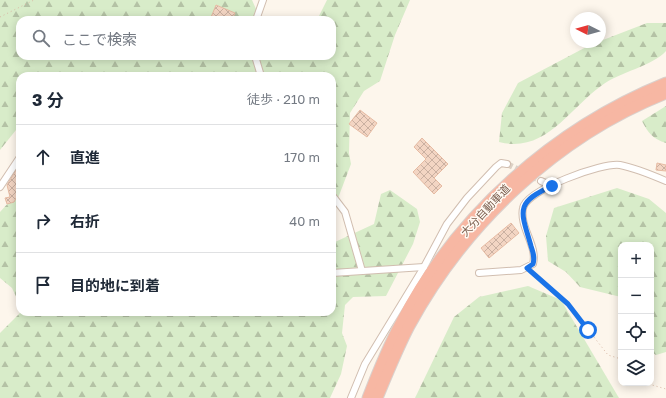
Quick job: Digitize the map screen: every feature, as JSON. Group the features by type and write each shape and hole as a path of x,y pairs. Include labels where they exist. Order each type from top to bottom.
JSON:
{"highway":[{"name":"大分自動車道","path":"368,398 398,328 420,289 444,255 495,196 526,168 568,136 607,111 666,83"},
{"name":"大分自動車道","path":"377,398 406,333 421,307 451,262 478,228 533,174 573,143 612,119 666,92"}],"street":[{"path":"257,16 263,0"},
{"path":"256,60 260,72"},
{"path":"0,186 16,163"},
{"path":"351,398 365,364 424,267 447,224 458,208 496,167 501,164 507,164"},
{"path":"479,273 513,271 527,268 533,264 534,256 523,220 523,206 528,200 564,179 603,166 619,165 666,181"},
{"path":"541,181 552,186"},
{"path":"336,200 345,212 362,271"},
{"path":"336,272 424,267"}],"path":[{"path":"0,17 34,0"},
{"path":"527,268 568,304 608,355 618,358"},
{"path":"654,385 666,388"}],"green space":[{"path":"0,0 252,0 259,16 16,16 16,60 336,60 336,16 319,16 327,0 410,0 395,35 380,81 364,91 350,113 349,153 351,164 336,203 336,72 16,72 16,130 0,150"},
{"path":"647,23 666,23 666,51 653,61 608,81 543,136 530,142 515,144 499,142 502,113 518,83 584,48 606,48 606,39"},
{"path":"666,106 666,143 651,135 642,121"},
{"path":"617,188 649,199 666,213 666,352 656,355 654,354 654,242 618,242 618,296 580,287 566,272 548,261 546,236 554,208"},
{"path":"390,190 417,209 420,222 413,244 386,296 353,297 345,305 342,333 347,346 341,374 330,398 0,398 0,333 17,316 336,316 336,242 374,224 381,194"},
{"path":"16,194 16,296 12,288 0,278 0,212"},
{"path":"528,286 561,300 619,398 415,398 454,317 479,297"}],"building":[{"path":"216,5 235,13 234,16 212,16"},
{"path":"360,110 377,123 367,137 349,124"},
{"path":"422,138 448,164 434,178 442,186 434,194 413,172 426,159 414,147"},
{"path":"657,163 666,165 666,171 656,170"},
{"path":"16,170 16,198 14,202 7,204 5,198 10,197 7,185"},
{"path":"511,223 519,233 489,258 481,248"}],"tunnel":[{"path":"507,164 541,181"}],"route":[{"path":"552,186 541,191 528,200 523,206 523,220 534,256 533,264 527,268 568,304 588,330"}]}
